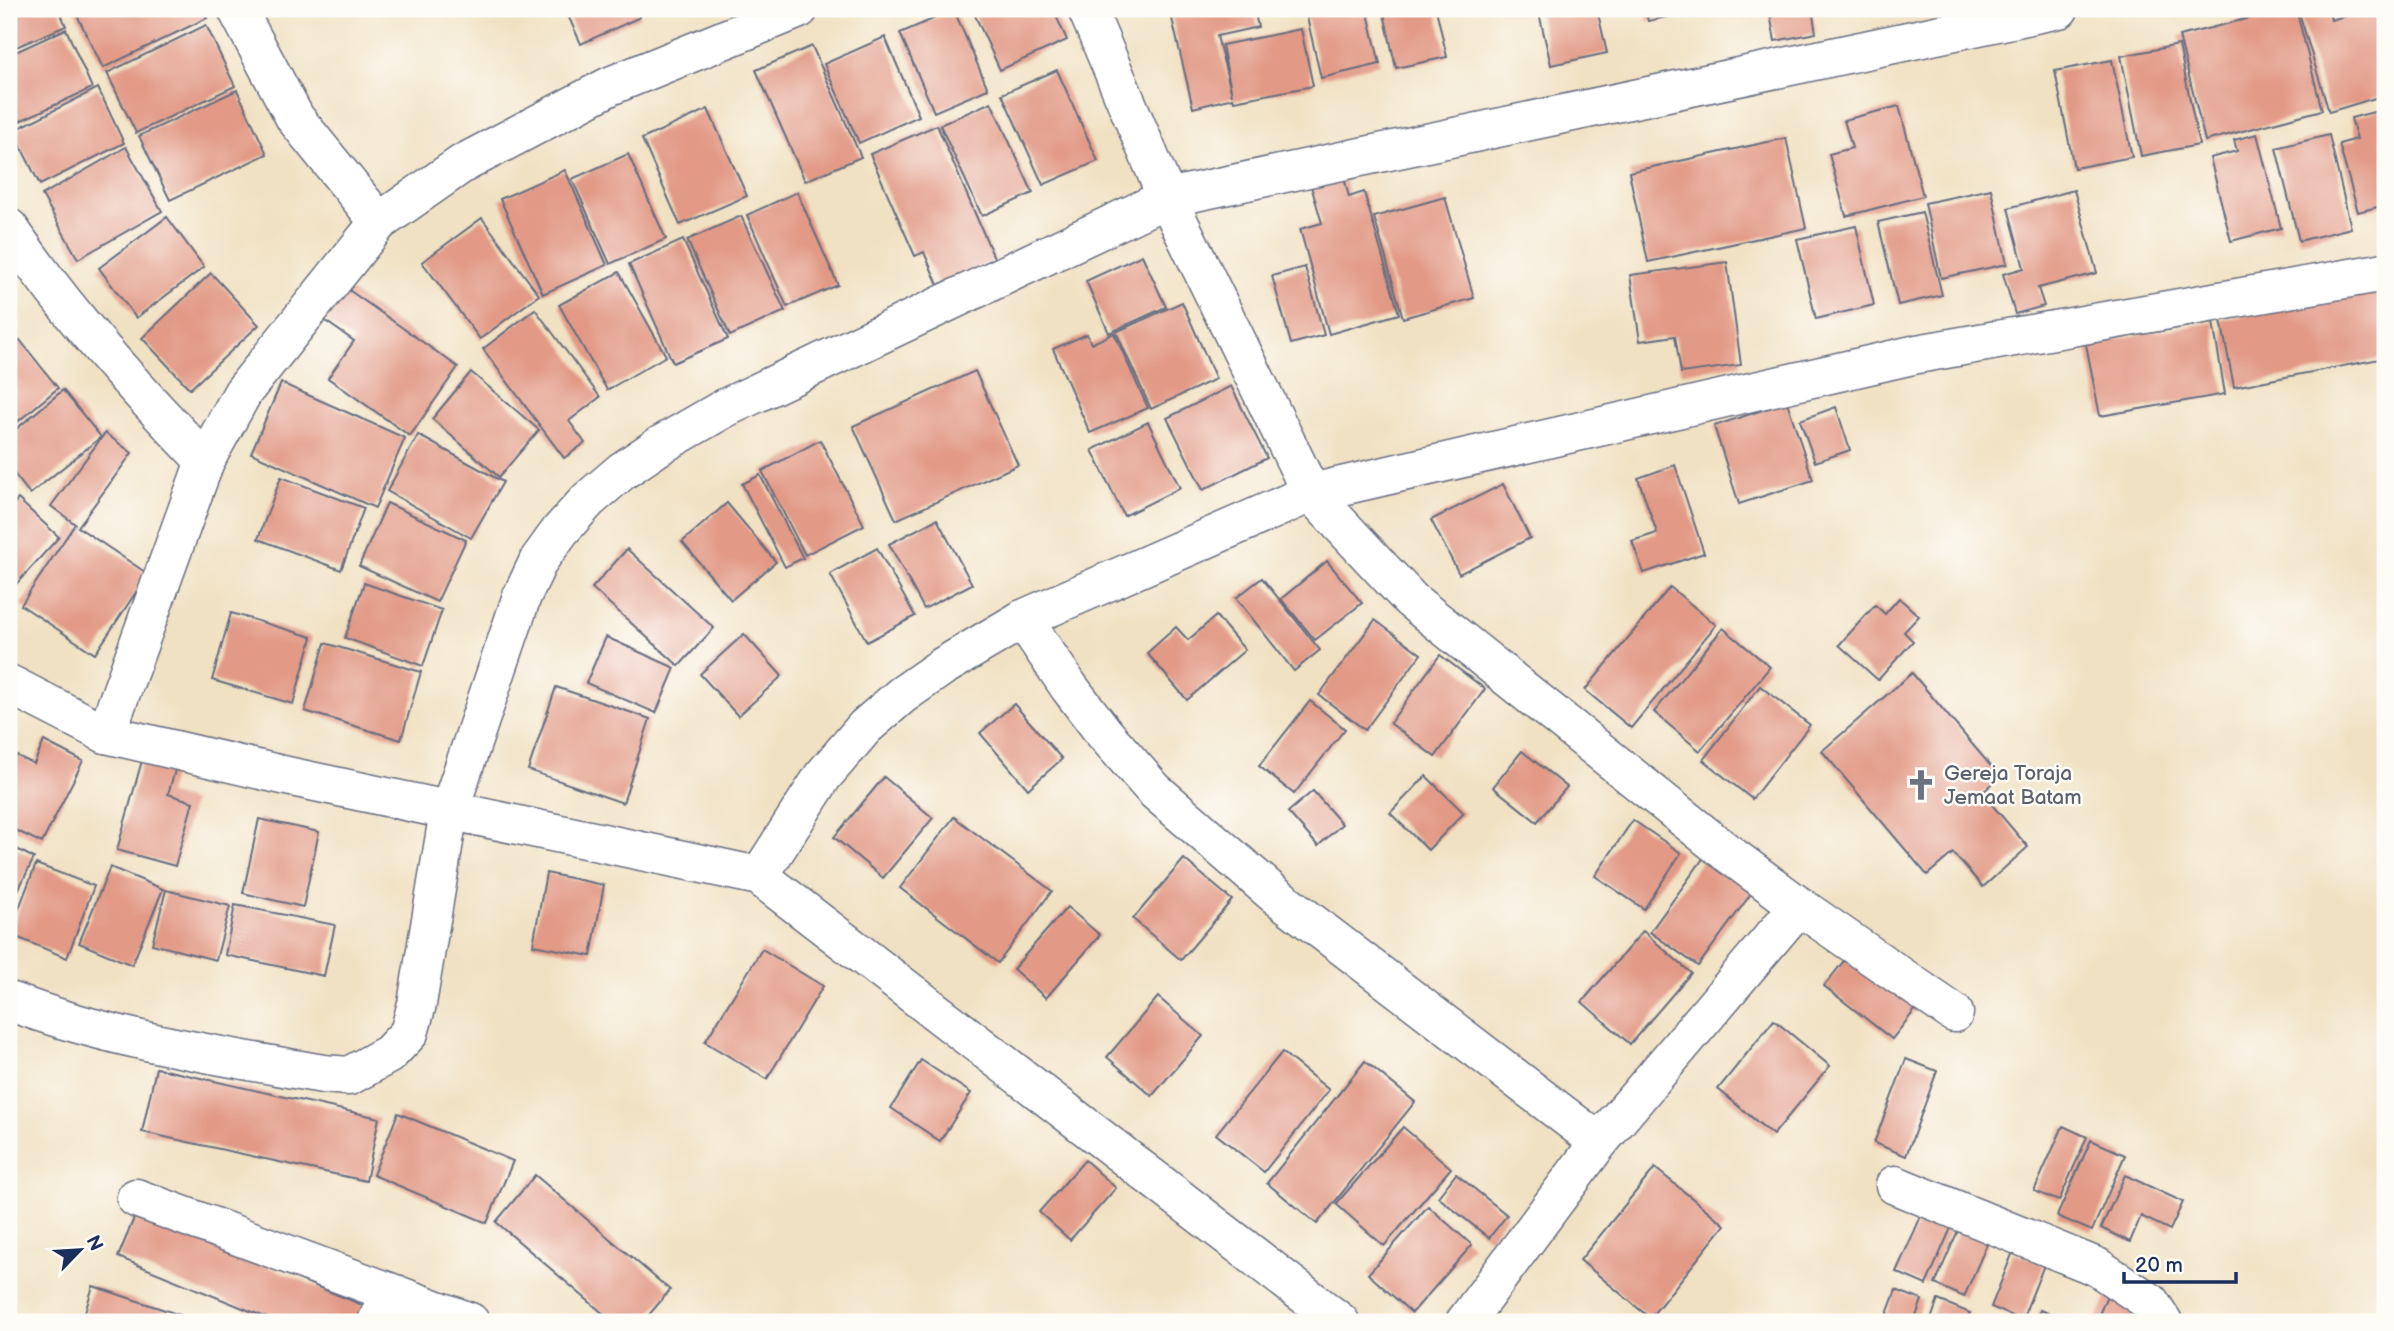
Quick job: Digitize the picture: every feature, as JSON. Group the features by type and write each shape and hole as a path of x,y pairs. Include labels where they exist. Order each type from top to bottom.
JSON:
{"street":[{"path":"237,9 295,118 379,222"},
{"path":"106,734 205,461 243,392 379,222 462,164 610,86 799,9"},
{"path":"1087,9 1167,198 1311,492 1411,600 1721,848 1799,906 1954,1013"},
{"path":"9,1001 58,1020 142,1041 323,1074 349,1076 368,1068 389,1054 410,1033 449,811 522,597 539,560 588,500 622,471 725,408 1167,198 2059,9"},
{"path":"9,228 74,316 122,374 205,461"},
{"path":"759,876 823,776 865,727 902,695 942,667 1023,619 1311,492 1917,354 2385,272"},
{"path":"1023,619 1104,733 1154,790 1273,893 1599,1142"},
{"path":"9,684 106,734 449,811 759,876 1340,1322"},
{"path":"1465,1322 1599,1142 1799,906"},
{"path":"1895,1185 2096,1267 2150,1302 2163,1322"},
{"path":"136,1198 383,1307 470,1322"}],"building":[{"path":"9,9 59,9 66,26 9,50"},
{"path":"74,9 202,9 207,18 103,68"},
{"path":"565,9 636,9 640,17 581,44"},
{"path":"972,9 1053,9 1067,40 1000,70"},
{"path":"1254,9 1258,27 1217,36 1232,95 1222,45 1301,29 1313,86 1234,101 1233,98 1193,108 1170,10"},
{"path":"1305,9 1367,9 1380,64 1321,78"},
{"path":"1383,9 1436,9 1447,57 1396,68"},
{"path":"1538,9 1597,9 1607,53 1551,65"},
{"path":"1645,9 1700,9 1700,10 1648,21"},
{"path":"1769,9 1812,9 1816,33 1775,41"},
{"path":"2252,9 2296,9 2322,110 2205,141 2179,36 2254,17"},
{"path":"2298,9 2328,9 2331,20 2369,9 2385,9 2385,95 2329,112"},
{"path":"954,10 988,89 934,112 900,33"},
{"path":"206,25 235,86 136,133 107,73"},
{"path":"66,29 92,88 9,126 9,55"},
{"path":"885,37 919,116 859,143 824,64"},
{"path":"2179,45 2199,145 2141,156 2121,56"},
{"path":"812,46 861,157 805,181 756,70"},
{"path":"2112,60 2132,157 2074,168 2055,71"},
{"path":"1057,70 1098,161 1043,185 1002,94"},
{"path":"98,88 124,143 40,185 13,131"},
{"path":"237,90 267,154 170,200 139,136"},
{"path":"991,102 1033,193 982,216 940,125"},
{"path":"1899,106 1923,196 1846,216 1829,154 1852,148 1844,120"},
{"path":"708,109 747,196 680,225 642,139"},
{"path":"2385,109 2385,205 2358,212 2339,144 2357,139 2351,118"},
{"path":"937,125 995,260 938,285 924,252 915,256 870,154"},
{"path":"2257,134 2281,228 2231,241 2210,158 2237,151 2234,140"},
{"path":"2329,135 2351,228 2299,241 2276,148"},
{"path":"1786,138 1806,228 1648,262 1629,172"},
{"path":"126,147 162,211 78,259 42,195"},
{"path":"628,154 666,239 610,264 572,179"},
{"path":"565,170 607,265 543,294 500,199"},
{"path":"1344,177 1349,197 1364,192 1399,314 1329,334 1300,229 1322,223 1311,186"},
{"path":"1991,189 2007,264 1941,278 1925,203"},
{"path":"2074,190 2097,273 2038,288 2044,306 2015,314 2003,274 2024,268 2008,208"},
{"path":"797,192 838,285 787,307 747,215"},
{"path":"1445,197 1474,298 1403,318 1374,217"},
{"path":"1922,212 1942,295 1898,305 1878,222"},
{"path":"741,216 785,311 730,336 687,240"},
{"path":"167,217 204,267 136,318 99,268"},
{"path":"482,218 539,295 480,339 422,262"},
{"path":"1856,226 1874,305 1816,319 1797,239"},
{"path":"683,240 728,339 673,363 629,264"},
{"path":"1142,255 1166,307 1109,333 1086,281"},
{"path":"1727,262 1741,365 1681,373 1675,336 1640,341 1630,275"},
{"path":"1305,267 1324,335 1291,344 1272,276"},
{"path":"619,272 666,356 607,390 559,305"},
{"path":"211,273 259,325 190,389 142,338"},
{"path":"346,288 458,367 410,436 328,378 354,341 324,320"},
{"path":"2385,288 2385,358 2234,387 2221,320"},
{"path":"1182,302 1216,379 1151,409 1116,332"},
{"path":"535,309 600,397 569,421 585,443 564,458 483,349"},
{"path":"9,320 18,333 9,340"},
{"path":"2213,322 2225,394 2100,416 2086,344"},
{"path":"1114,333 1148,408 1090,433 1053,349 1087,334 1091,344"},
{"path":"20,340 58,388 9,429 9,349"},
{"path":"975,371 1018,465 896,520 853,426"},
{"path":"471,372 539,430 499,477 432,419"},
{"path":"281,383 405,438 375,508 251,453"},
{"path":"1231,386 1267,458 1203,490 1167,418"},
{"path":"63,390 101,437 30,494 9,467 9,435"},
{"path":"1787,402 1813,480 1739,504 1714,426"},
{"path":"1836,407 1850,450 1815,462 1800,420"},
{"path":"1148,422 1180,488 1124,516 1092,450"},
{"path":"105,433 132,453 78,527 148,574 95,654 21,605 75,524 51,506"},
{"path":"418,435 503,482 471,538 387,491"},
{"path":"820,440 864,525 805,555 762,471"},
{"path":"1675,465 1704,553 1644,573 1632,541 1657,533 1638,478"},
{"path":"760,475 803,558 785,567 742,484"},
{"path":"281,477 364,508 341,570 258,539"},
{"path":"1503,484 1530,538 1459,574 1431,520"},
{"path":"18,499 59,537 9,592 9,509"},
{"path":"387,503 466,540 437,602 359,566"},
{"path":"727,503 776,562 731,600 682,542"},
{"path":"937,519 972,584 924,609 889,544"},
{"path":"877,548 915,616 867,642 830,574"},
{"path":"627,549 714,628 679,666 592,588"},
{"path":"1327,561 1362,603 1315,640 1281,599"},
{"path":"1262,578 1320,650 1294,671 1236,598"},
{"path":"364,583 442,610 423,666 345,638"},
{"path":"1670,587 1716,625 1631,728 1585,690"},
{"path":"1899,598 1919,616 1904,632 1913,641 1878,680 1839,645 1875,605 1885,614"},
{"path":"231,613 312,637 293,704 212,680"},
{"path":"1216,616 1245,650 1187,700 1147,653 1176,627 1188,640"},
{"path":"1375,620 1421,654 1365,730 1319,695"},
{"path":"1723,628 1770,667 1700,751 1654,712"},
{"path":"744,634 782,676 738,716 700,674"},
{"path":"606,637 675,668 656,713 586,683"},
{"path":"325,643 421,672 401,740 305,711"},
{"path":"1440,655 1485,689 1435,757 1390,723"},
{"name":"Gereja Toraja Jemaat Batam","path":"1912,673 2000,777 1982,793 2028,847 1983,887 1953,853 1927,875 1822,751"},
{"path":"1760,686 1810,725 1752,799 1703,760"},
{"path":"556,687 650,719 623,803 528,770"},
{"path":"1310,701 1345,729 1294,794 1259,766"},
{"path":"1014,704 1062,759 1028,789 980,733"},
{"path":"44,741 83,761 42,843 9,827 9,752 34,764"},
{"path":"1522,751 1567,787 1537,822 1493,787"},
{"path":"143,757 176,767 168,794 193,802 175,866 117,850"},
{"path":"1426,776 1464,813 1428,850 1390,813"},
{"path":"884,777 933,818 883,878 834,837"},
{"path":"1313,791 1342,824 1318,846 1288,812"},
{"path":"954,817 1052,891 998,963 900,888"},
{"path":"259,819 319,832 303,907 243,893"},
{"path":"1633,820 1681,853 1644,909 1595,876"},
{"path":"9,845 34,858 9,909"},
{"path":"1705,856 1753,891 1698,966 1650,932"},
{"path":"1184,859 1232,900 1181,960 1133,919"},
{"path":"36,864 94,886 67,958 9,934"},
{"path":"110,867 163,889 132,965 79,943"},
{"path":"546,873 604,885 591,956 533,945"},
{"path":"166,890 230,906 216,960 152,944"},
{"path":"235,905 335,925 324,976 225,955"},
{"path":"1067,907 1100,935 1046,998 1013,969"},
{"path":"1643,931 1691,973 1630,1044 1582,1002"},
{"path":"762,949 823,986 767,1079 705,1042"},
{"path":"1851,952 1919,1005 1892,1039 1824,986"},
{"path":"1158,997 1203,1036 1152,1096 1107,1057"},
{"path":"1774,1020 1830,1066 1773,1135 1718,1089"},
{"path":"1282,1052 1329,1090 1264,1172 1216,1134"},
{"path":"1906,1059 1937,1071 1906,1156 1874,1143"},
{"path":"921,1060 971,1093 940,1141 891,1108"},
{"path":"1365,1061 1415,1102 1317,1224 1267,1183"},
{"path":"156,1068 379,1118 366,1181 142,1132"},
{"path":"398,1113 513,1161 487,1223 373,1175"},
{"path":"2063,1126 2087,1137 2059,1201 2034,1191"},
{"path":"1403,1127 1451,1168 1384,1246 1336,1204"},
{"path":"2091,1140 2125,1155 2092,1231 2057,1216"},
{"path":"1085,1160 1116,1188 1070,1240 1039,1212"},
{"path":"1655,1168 1725,1225 1650,1318 1580,1260"},
{"path":"1456,1174 1507,1215 1489,1238 1438,1197"},
{"path":"535,1175 670,1290 643,1322 613,1322 496,1222"},
{"path":"2125,1175 2183,1202 2170,1230 2141,1216 2130,1242 2101,1228"},
{"path":"1926,1205 1955,1219 1926,1285 1896,1272"},
{"path":"1428,1206 1472,1245 1412,1313 1368,1274"},
{"path":"136,1213 367,1307 361,1322 277,1322 118,1257"},
{"path":"1962,1221 1991,1235 1964,1297 1935,1284"},
{"path":"2013,1252 2044,1265 2022,1320 1991,1307"},
{"path":"93,1286 201,1322 82,1322"},
{"path":"2110,1288 2139,1300 2130,1322 2096,1322"},
{"path":"1896,1290 1922,1300 1914,1322 1884,1322"},
{"path":"1938,1300 1970,1313 1966,1322 1930,1322"},
{"path":"2040,1310 2066,1320 2035,1322"}],"place":[{"name":"Gereja Toraja Jemaat Batam","path":"1921,785"}]}
